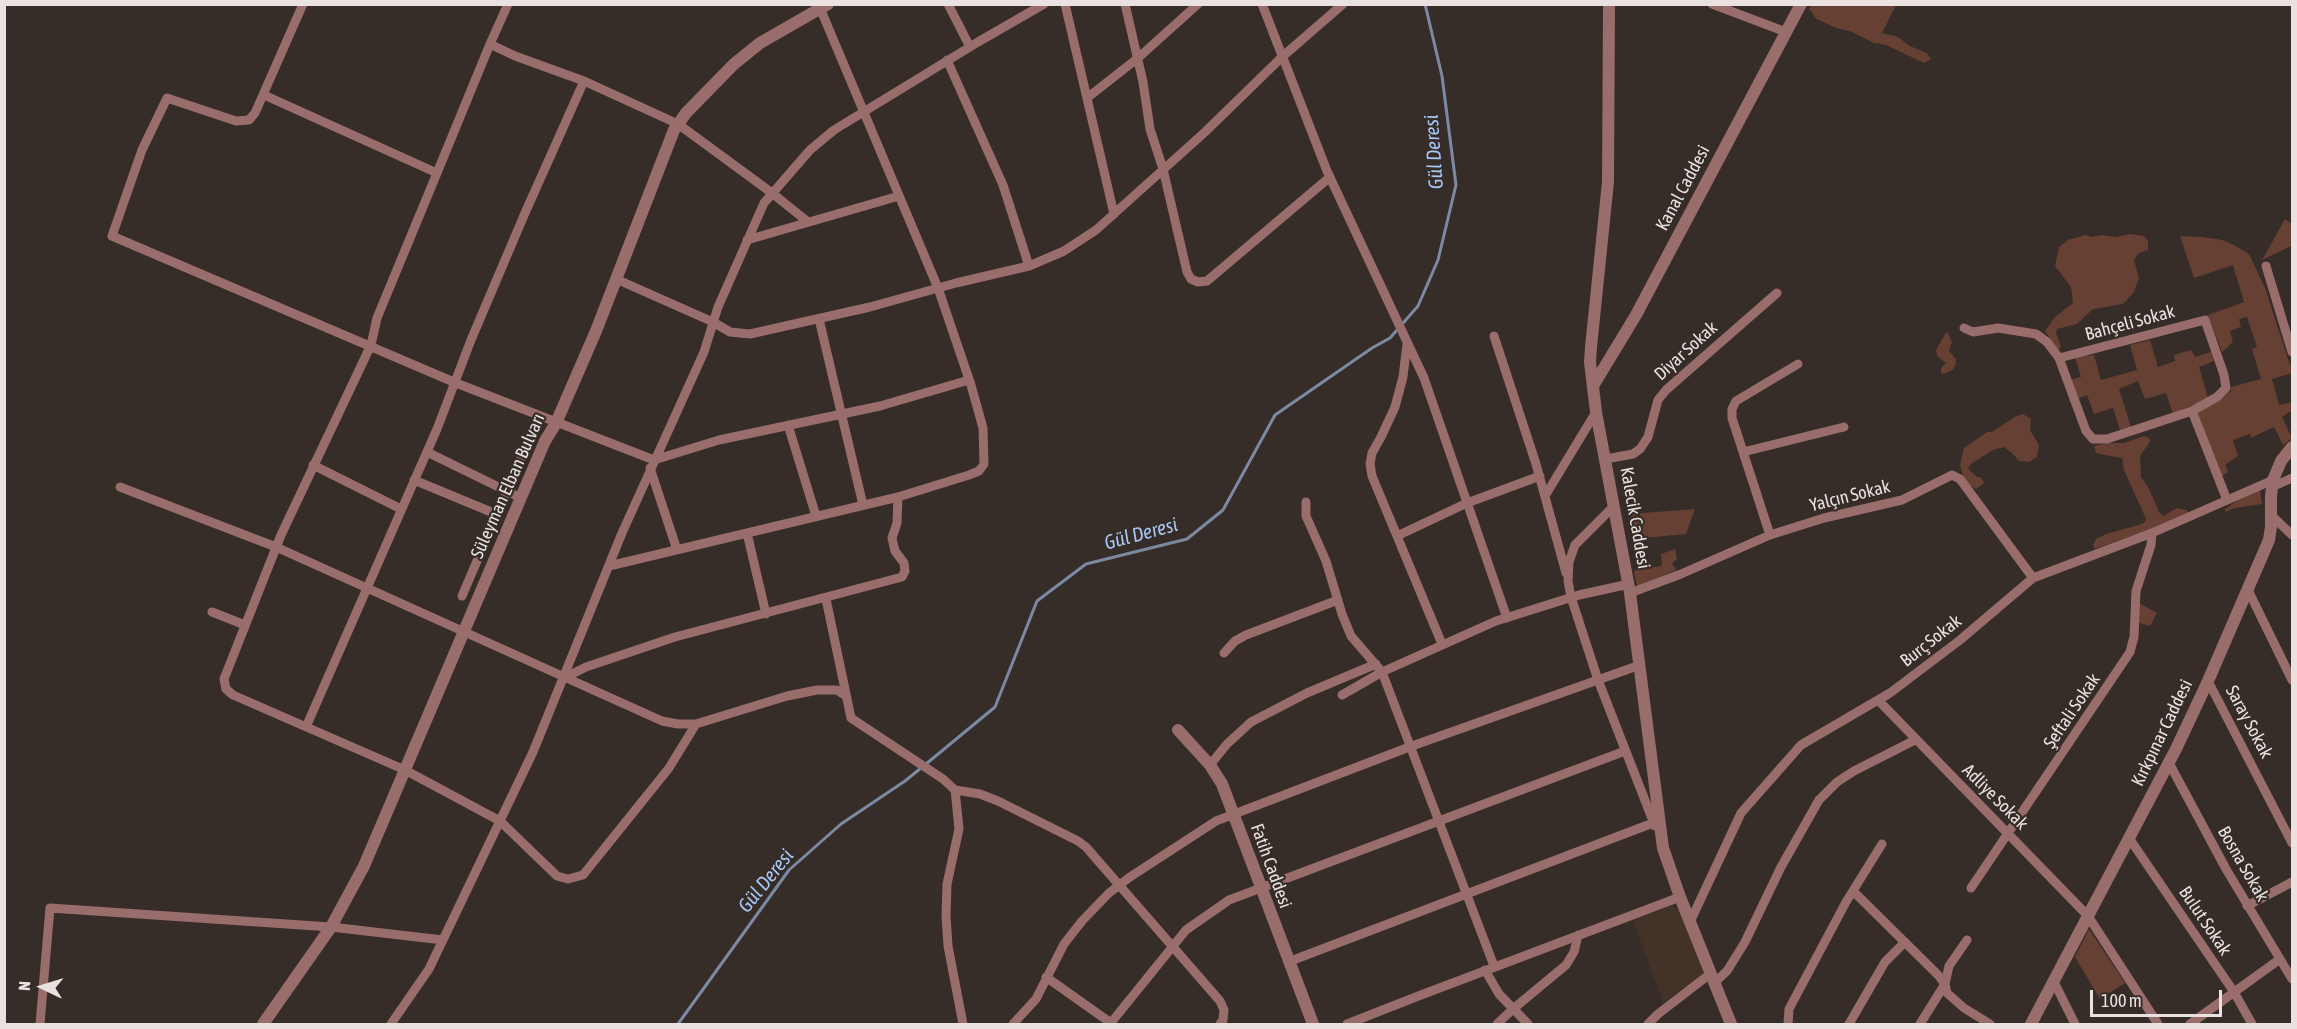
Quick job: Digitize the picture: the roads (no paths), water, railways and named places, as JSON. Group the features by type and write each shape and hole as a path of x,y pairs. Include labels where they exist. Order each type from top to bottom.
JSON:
{"street":[{"path":"303,4 264,95 252,117 240,122 167,98 142,150 112,236 652,464 719,440 880,406 969,380"},
{"path":"508,4 377,318 372,345 276,547 224,679 226,689 233,695 405,770 500,821 557,876 568,879 583,875 669,768 696,724"},
{"path":"948,4 970,47"},
{"path":"391,1024 429,969 533,753 609,566 652,464 704,352 713,322 764,204 810,150 834,130 947,60 1044,4"},
{"path":"1065,4 1114,214"},
{"path":"1125,4 1138,58 1150,129 1163,169 1187,272 1195,281 1207,282 1330,177"},
{"path":"1087,98 1138,58 1198,4"},
{"path":"1262,4 1330,177 1424,378 1507,618"},
{"path":"616,279 713,322 730,332 750,333 819,319 1029,266 1077,244 1114,214 1282,57 1343,4"},
{"name":"Kalecik Caddesi","path":"1609,4 1608,182 1591,347 1596,412 1630,589 1664,848 1680,897 1731,1024"},
{"path":"1712,4 1786,32"},
{"name":"Kanal Caddesi","path":"1593,386 1636,315 1801,4"},
{"path":"609,566 898,496 969,475 979,471 984,464 983,428 938,288 863,111 824,6"},
{"name":"Süleyman Elban Bulvarı","path":"263,1024 331,927 364,866 544,441 556,423 616,279 665,150 678,124 734,64 760,43 824,6"},
{"path":"490,44 515,56 584,81 678,124 808,222"},
{"path":"947,60 1003,185 1029,266"},
{"path":"306,727 427,452 471,340 584,81"},
{"path":"264,95 437,173"},
{"path":"747,240 899,196"},
{"path":"2266,266 2292,352"},
{"name":"Diyar Sokak","path":"1606,459 1633,454 1640,449 1648,437 1658,400 1666,390 1777,293"},
{"path":"819,319 863,505"},
{"name":"Bahçeli Sokak","path":"2059,358 2205,320 2224,375 2226,388 2217,397 2192,411"},
{"path":"1964,328 1973,332 1998,328 2036,334 2048,342 2059,358 2086,431 2093,439 2108,439 2192,411 2227,500"},
{"path":"1494,336 1540,476 1571,597 1598,680 1664,848"},
{"path":"1407,342 1403,377 1395,407 1372,453 1370,464 1372,476 1442,644"},
{"path":"1770,535 1732,418 1732,409 1736,401 1798,364"},
{"path":"1545,496 1596,412"},
{"path":"462,596 539,416"},
{"path":"788,425 816,516"},
{"path":"1743,452 1844,427"},
{"name":"Kırkpınar Caddesi","path":"2031,1024 2169,763 2208,681 2269,540 2272,483 2281,461 2292,447"},
{"path":"427,452 521,498"},
{"path":"652,464 677,550"},
{"path":"313,465 401,509"},
{"name":"Yalçın Sokak","path":"1379,668 1507,618 1571,597 1630,589 1682,574 1770,535 1824,518 1902,500 1952,475 1960,479 2033,578"},
{"path":"1397,536 1467,503 1540,476"},
{"name":"Burç Sokak","path":"1690,922 1734,826 1749,802 1801,745 1879,701 1960,640 2033,578 2152,533 2227,500 2292,478"},
{"path":"414,480 496,514"},
{"path":"120,487 276,547 662,721 696,724 787,696 817,690 837,690 846,696"},
{"path":"564,678 585,667 675,637 826,599 902,577 905,571 904,563 896,551 892,538 897,523 898,496"},
{"path":"1306,502 1306,516 1326,561 1351,636 1379,668 1412,746 1494,966"},
{"path":"1568,581 1569,562 1575,545 1614,506"},
{"path":"2271,515 2292,535"},
{"path":"747,533 766,614"},
{"name":"Şeftali Sokak","path":"1971,888 2130,652 2134,637 2136,591 2151,545 2152,533"},
{"path":"2248,590 2292,680"},
{"path":"826,599 851,718 943,779 955,790 980,794 998,801 1078,842 1094,856 1220,1001 1224,1010 1220,1024"},
{"path":"1224,653 1235,641 1246,635 1338,600"},
{"path":"212,612 245,624"},
{"path":"1013,1024 1035,999 1064,944 1082,921 1119,885 1216,821 1412,746 1640,665"},
{"path":"1342,695 1379,668"},
{"path":"1210,765 1227,744 1251,722 1307,693 1379,668"},
{"name":"Saray Sokak","path":"2208,681 2292,843"},
{"name":"Adliye Sokak","path":"1879,701 2088,916 2158,1024"},
{"name":"Fatih Caddesi","path":"1178,730 1210,765 1222,784 1313,1024"},
{"path":"1648,1024 1658,1014 1727,971 1745,942 1781,867 1819,800 1837,782 1854,771 1915,740"},
{"path":"1046,977 1111,1024 1185,930 1228,900 1625,751"},
{"name":"Bosna Sokak","path":"2169,763 2247,906 2292,979"},
{"path":"955,790 959,829 947,884 946,916 948,946 963,1024"},
{"path":"1288,962 1653,823"},
{"name":"Bulut Sokak","path":"2130,838 2234,992 2252,1024"},
{"path":"1788,1024 1790,1009 1853,891 1882,844"},
{"path":"2247,906 2292,882"},
{"path":"1853,891 1945,984 1947,993 1990,1024"},
{"path":"1347,1024 1494,966 1680,897"},
{"path":"40,1024 50,908 331,927 443,940"},
{"path":"1497,1024 1566,965 1574,952 1578,935"},
{"path":"1920,1024 1945,984 1949,966 1967,940"},
{"path":"1849,1024 1885,962 1905,942"},
{"path":"2190,1024 2280,959"},
{"path":"1485,970 1499,994 1528,1024"},
{"path":"2054,982 2075,1024"}],"waterway":[{"name":"Gül Deresi","path":"926,764 995,707 1037,601 1086,564 1187,539 1223,510 1275,415 1390,338 1418,306 1438,260 1456,185 1442,76 1425,4"},
{"name":"Gül Deresi","path":"678,1024 789,870 841,824 921,768"}]}
